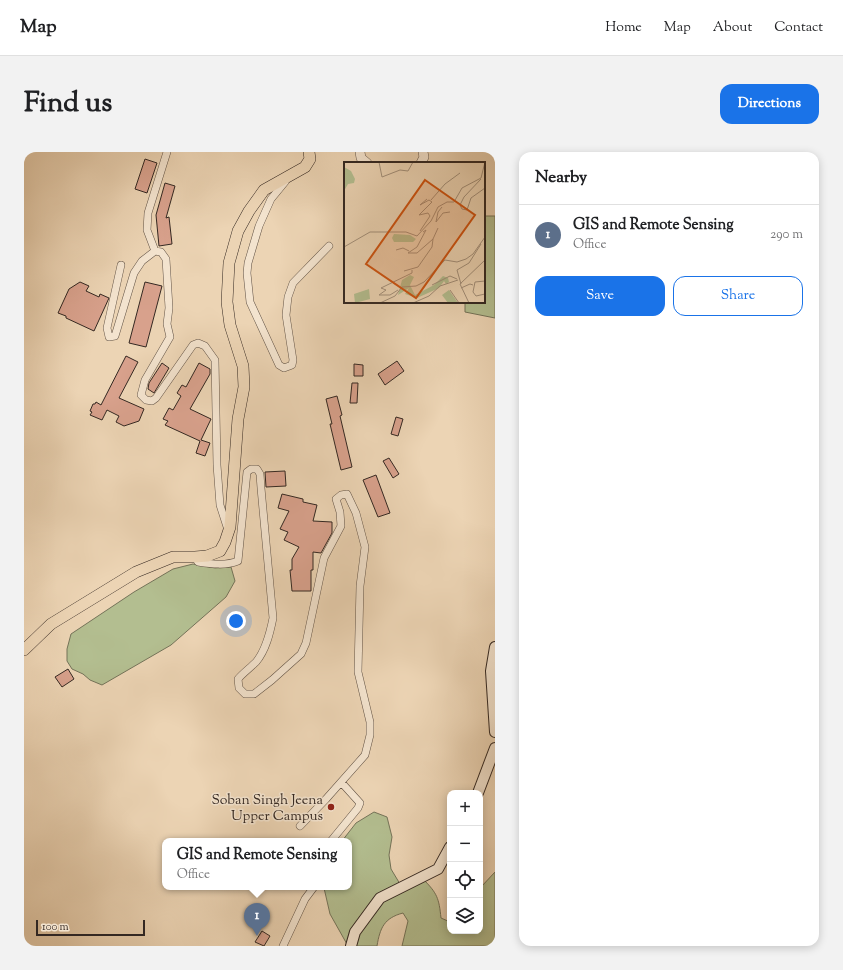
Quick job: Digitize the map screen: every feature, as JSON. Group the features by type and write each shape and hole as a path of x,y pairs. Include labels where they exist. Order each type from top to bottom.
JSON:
{"highway":[{"path":"24,650 51,624 136,572 174,557 207,556 220,551 226,542 229,532 238,419 244,387 243,366 230,325 227,302 229,263 238,231 249,211 264,190 304,167 310,159 309,152"}],"main road":[{"path":"495,646 491,672 495,732"},
{"path":"479,790 495,748"},
{"path":"351,946 354,932 380,898 438,869 447,852"}],"street":[{"path":"155,251 147,230 148,213 167,152"},
{"path":"360,152 361,158 366,162"},
{"path":"422,162 424,157 423,152"},
{"path":"289,176 271,199 265,212 259,226 248,263 247,272 250,302 279,365 284,368 292,365 293,360 286,315 288,297 293,283 329,246"},
{"path":"121,265 107,328 108,337 115,336 134,273 142,261 155,251 161,252 166,259 169,308 167,324 170,337 146,380 141,395 146,400 152,401 156,398 193,345 198,343 204,346 216,360 217,465 220,505 229,532"},
{"path":"195,557 198,562 207,563 233,563 238,561 247,472 251,469 257,469 260,474 273,618 265,646 257,661 238,679 239,688 245,694 254,694 269,683 301,654 306,643 324,558 341,526 340,512 336,499 347,494 356,513 365,547 360,586 358,672 370,722 370,735 365,755 342,782 300,826"},
{"path":"333,838 358,808 360,803 342,782"},
{"path":"283,946 312,890"}],"green space":[{"path":"485,216 495,216 495,318 465,312 465,303 485,303"},
{"path":"193,564 215,568 231,567 235,581 226,597 171,645 102,685 90,680 83,674 72,669 67,661 67,649 71,634 134,592 173,569"},
{"path":"374,812 387,817 392,837 389,855 391,869 400,884 423,879 431,888 439,905 441,918 447,921 447,934 483,934 483,885 495,872 495,942 490,946 402,946 408,921 403,913 387,921 380,934 377,946 348,946 330,914 325,890 352,890 352,838 344,838 356,823"}],"building":[{"path":"145,159 157,163 147,193 135,189"},
{"path":"165,183 175,186 166,218 169,217 172,244 159,246 156,215"},
{"path":"80,282 89,286 86,291 99,297 100,294 109,298 94,331 58,313 69,289"},
{"path":"145,282 162,286 146,347 129,343"},
{"path":"126,356 138,362 119,398 144,409 139,421 124,426 116,422 119,416 107,410 102,420 90,415 92,412 90,411 93,404 96,402 101,405"},
{"path":"397,361 404,371 385,385 378,374"},
{"path":"162,363 169,368 154,393 148,389 149,383"},
{"path":"199,363 210,369 210,374 190,409 211,419 201,440 210,443 205,456 196,453 200,441 165,425 168,421 163,419 169,408 173,410 181,396 177,393 182,385 186,387"},
{"path":"354,364 363,365 363,376 354,376"},
{"path":"352,383 358,383 357,403 350,403"},
{"path":"337,396 352,467 341,470 330,424 332,424 326,399"},
{"path":"396,417 403,419 398,436 391,434"},
{"path":"389,458 399,474 393,478 383,461"},
{"path":"285,471 286,486 266,487 265,472"},
{"path":"376,475 390,513 378,517 363,480"},
{"path":"282,494 303,499 303,502 317,505 313,521 332,522 332,533 321,553 313,552 311,591 292,591 290,570 292,570 292,559 299,547 284,540 288,532 280,529 289,511 278,508"},
{"path":"68,669 74,679 62,687 55,677"},
{"path":"262,931 270,936 264,946 255,942"}],"place":[{"name":"Soban Singh Jeena Upper Campus","path":"331,807"},
{"name":"GIS and Remote Sensing","path":"257,936"}]}
